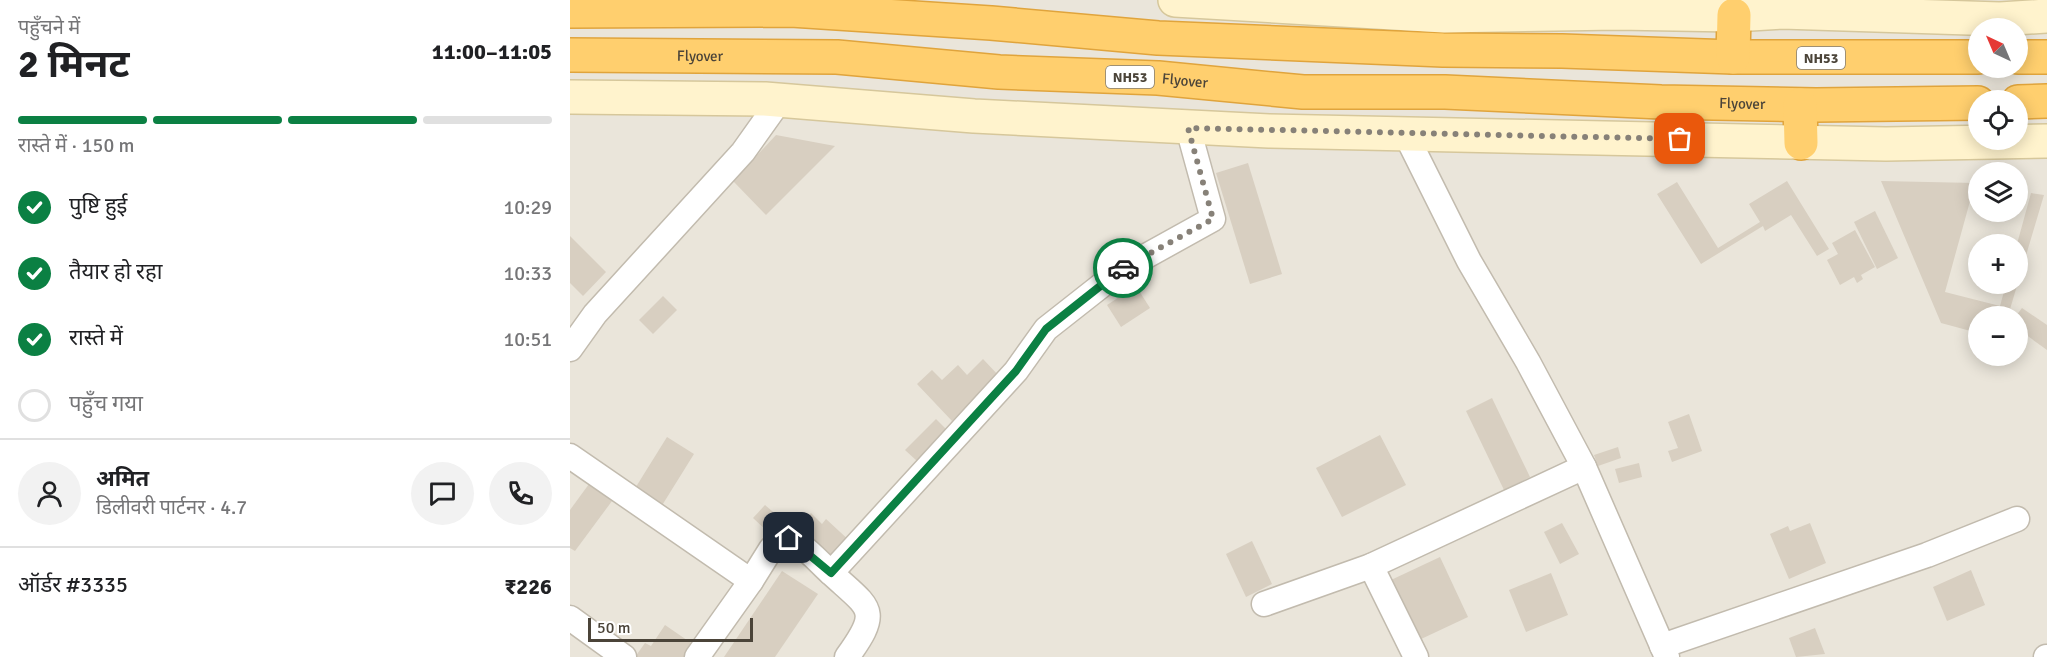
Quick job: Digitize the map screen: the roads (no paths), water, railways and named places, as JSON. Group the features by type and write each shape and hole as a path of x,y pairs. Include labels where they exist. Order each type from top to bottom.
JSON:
{"highway":[{"name":"NH53","path":"570,10 790,10 991,23 1158,38 1443,50 1733,57 1968,57"},
{"path":"1733,57 1734,15"},
{"name":"Flyover","path":"570,55 837,57 999,72 1158,78 1303,92 1456,93 1691,103 1800,105"},
{"path":"2028,57 2047,57"},
{"path":"2028,102 2047,101"},
{"name":"NH53","path":"1800,105 1968,103"},
{"path":"1800,105 1801,142"}],"street":[{"path":"1175,0 1368,5 1444,16 1524,7 1734,15 1781,6 2000,19 2047,16"},
{"path":"570,97 780,100 974,116 1188,128 1801,142 1984,144 2047,141"},
{"path":"570,349 595,314 743,152 780,100"},
{"path":"831,573 1016,371 1046,329 1121,270 1213,219 1188,128"},
{"path":"1405,133 1469,261 1528,362 1584,467 1664,652 1928,555 2017,519"},
{"path":"570,456 751,581"},
{"path":"1264,604 1371,566 1584,467"},
{"path":"697,657 771,549 781,538 789,538 866,605 869,615 863,634 847,657"},
{"path":"1371,566 1416,657"},
{"path":"570,618 624,657"}]}
